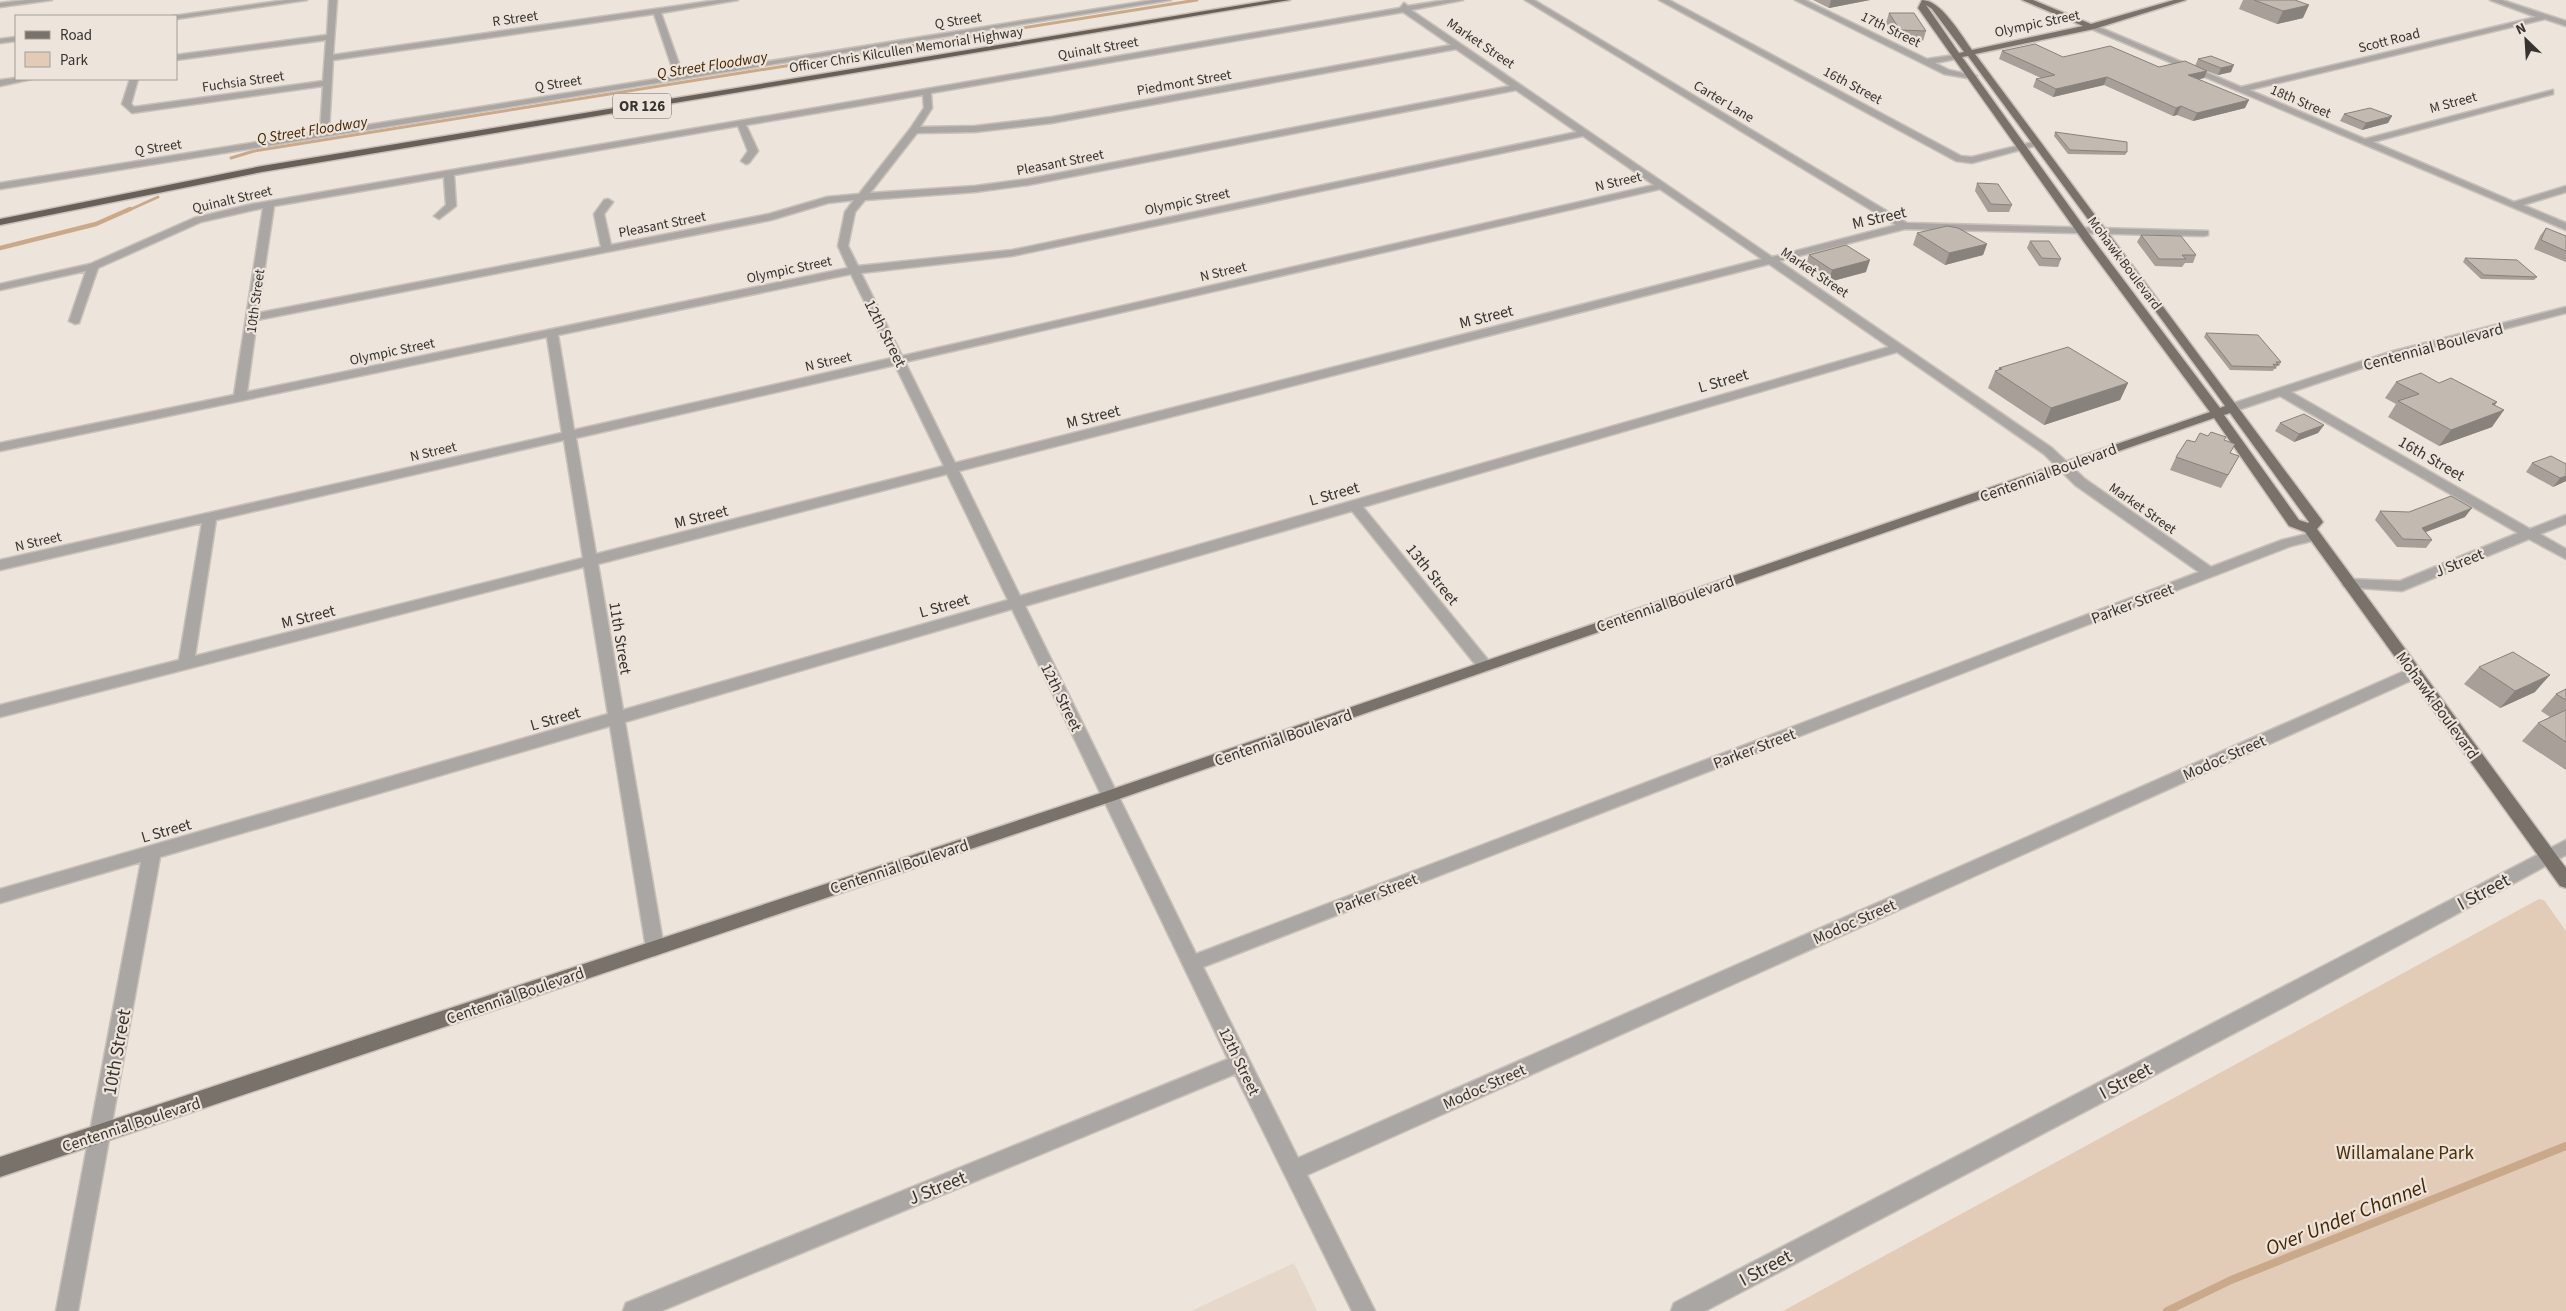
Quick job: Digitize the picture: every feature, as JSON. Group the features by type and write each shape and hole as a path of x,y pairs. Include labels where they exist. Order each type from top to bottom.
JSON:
{"highway":[{"name":"Officer Chris Kilcullen Memorial Highway","path":"0,214 264,160 1246,0"},
{"name":"Officer Chris Kilcullen Memorial Highway","path":"0,222 262,168 1286,0"}],"main road":[{"name":"Mohawk Boulevard","path":"2313,533 2316,522 2270,463 2224,410 2082,230 1922,6 1924,0 1935,7 2102,231 2224,410 2294,523 2313,533 2566,881"},
{"name":"18th Street","path":"2026,0 2091,27"},
{"name":"Olympic Street","path":"1958,56 2091,27 2182,0"},
{"name":"Centennial Boulevard","path":"0,1167 98,1136 1425,689 1484,665 2224,410"}],"street":[{"path":"0,4 13,0"},
{"path":"0,4 48,0"},
{"path":"178,17 303,0"},
{"path":"324,134 332,0"},
{"name":"R Street","path":"330,58 734,0"},
{"path":"1111,0 1120,8"},
{"name":"Q Street","path":"0,186 1167,0"},
{"name":"Quinalt Street","path":"0,287 93,266 198,220 269,204 926,91 1404,5 1459,0"},
{"name":"Carter Lane","path":"1529,0 1905,226"},
{"name":"16th Street","path":"1663,0 1959,159 1972,160 2037,144"},
{"name":"17th Street","path":"1799,0 1947,72 1972,76"},
{"path":"2494,0 2566,24"},
{"name":"Market Street","path":"1404,5 1458,46 2048,451 2065,465 2080,482 2210,573"},
{"path":"657,11 680,78"},
{"name":"Scott Road","path":"2240,90 2545,17"},
{"name":"18th Street","path":"2091,27 2566,227"},
{"path":"178,58 330,37"},
{"path":"0,41 15,39"},
{"name":"Piedmont Street","path":"914,130 975,129 1052,120 1458,46"},
{"name":"Olympic Street","path":"1926,62 1958,56"},
{"path":"0,83 21,80"},
{"name":"Fuchsia Street","path":"134,80 126,104 132,110 327,83"},
{"name":"Pleasant Street","path":"253,317 772,218 827,200 1002,186 1518,87"},
{"name":"12th Street","path":"926,91 929,100 928,108 914,130 850,212 843,246 953,468 1016,602 1240,1062 1364,1311"},
{"name":"M Street","path":"2364,142 2550,92"},
{"path":"741,123 753,151 746,161"},
{"name":"Olympic Street","path":"0,448 855,270 1012,253 1585,133"},
{"path":"439,216 450,206 449,173"},
{"name":"N Street","path":"0,565 1662,186"},
{"path":"2514,205 2566,189"},
{"name":"Pleasant Street","path":"607,249 599,214 608,202"},
{"name":"10th Street","path":"240,398 269,204"},
{"name":"M Street","path":"0,711 1905,226 1927,224 2204,233"},
{"path":"75,321 93,266"},
{"name":"Centennial Boulevard","path":"2224,410 2394,354 2566,310"},
{"name":"11th Street","path":"552,333 655,948"},
{"name":"L Street","path":"0,896 1899,348"},
{"name":"16th Street","path":"2280,391 2566,555"},
{"name":"13th Street","path":"1354,505 1484,665"},
{"path":"186,664 210,517"},
{"name":"J Street","path":"2349,584 2402,586 2566,519"},
{"name":"Parker Street","path":"1193,963 2313,533"},
{"name":"Modoc Street","path":"1295,1170 2414,673"},
{"name":"I Street","path":"1682,1311 2279,1000 2566,847"},
{"name":"10th Street","path":"67,1311 98,1136 108,1098 152,852"},
{"name":"J Street","path":"634,1311 1240,1062"}],"shaded area":[{"path":"1294,1263 1317,1311 1191,1311"}],"green space":[{"name":"Willamalane Park","path":"2539,899 2544,900 2566,931 2566,1311 1783,1311"}],"building":[{"path":"2254,0 2295,0 2309,5 2283,11"},
{"path":"1889,13 1914,13 1926,31 1900,30"},
{"path":"2035,44 2063,57 2110,46 2159,67 2185,61 2207,71 2188,75 2249,100 2197,113 2181,106 2176,108 2107,77 2056,89 2036,79 2055,75 2002,51"},
{"path":"2211,56 2234,65 2221,68 2198,59"},
{"path":"2370,108 2392,116 2366,123 2344,114"},
{"path":"2055,132 2127,142 2127,152 2070,150"},
{"path":"1977,183 1998,184 2012,205 1991,204"},
{"path":"1947,226 1958,228 1987,244 1949,253 1917,233"},
{"path":"2546,228 2566,236 2566,251 2541,240"},
{"path":"2141,235 2181,236 2196,255 2182,255 2186,259 2159,259"},
{"path":"2030,241 2049,241 2061,259 2042,258"},
{"path":"1846,245 1870,260 1832,270 1809,255"},
{"path":"2465,258 2517,260 2537,277 2484,275"},
{"path":"2206,333 2258,335 2281,362 2276,362 2278,365 2273,364 2275,367 2232,366"},
{"path":"2068,347 2128,383 2051,408 1995,371 2002,369 1999,368"},
{"path":"2421,373 2439,383 2451,378 2497,402 2492,404 2504,410 2451,430 2398,401 2419,394 2396,382"},
{"path":"2304,414 2324,425 2299,434 2280,423"},
{"path":"2211,432 2226,437 2224,440 2235,444 2230,453 2239,456 2228,475 2176,457 2187,440 2195,442 2200,433 2208,436"},
{"path":"2551,456 2566,464 2566,476 2560,478 2532,463"},
{"path":"2451,496 2472,508 2422,528 2432,540 2403,539 2380,511 2409,512"},
{"path":"2513,652 2550,675 2515,691 2479,667"},
{"path":"2566,689 2566,700 2556,694"},
{"path":"2566,710 2566,742 2538,723"}],"waterway":[{"name":"Q Street Floodway","path":"231,158 254,151 1197,0"},
{"name":"Q Street Floodway","path":"127,211 158,197"},
{"name":"Q Street Floodway","path":"0,248 96,224 130,209"},
{"name":"Over Under Channel","path":"2167,1311 2231,1280 2566,1146"}]}
